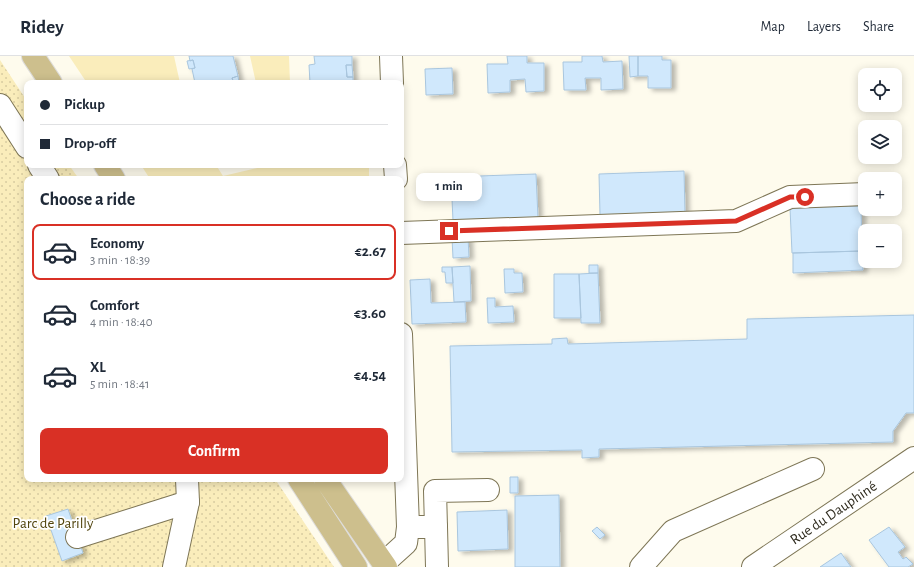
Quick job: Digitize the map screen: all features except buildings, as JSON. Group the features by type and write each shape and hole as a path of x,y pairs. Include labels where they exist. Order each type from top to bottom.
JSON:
{"main road":[{"path":"33,56 49,80"},
{"path":"301,482 356,567"},
{"path":"327,482 385,565"}],"street":[{"path":"392,56 392,80"},
{"path":"3,115 24,142"},
{"path":"404,232 736,221 790,197 858,194"},
{"path":"385,565 406,544 408,527 404,417"},
{"name":"Rue du Dauphiné","path":"752,567 914,458"},
{"path":"641,567 673,532 813,469"},
{"path":"174,567 188,502 187,482"},
{"path":"437,567 435,491 488,490"},
{"path":"77,537 188,502"},
{"path":"408,527 436,527"}],"green space":[{"path":"69,56 174,56 179,80 85,80"},
{"path":"250,56 289,56 290,80 255,80"},
{"name":"Parc de Parilly","path":"0,60 24,96 24,168 71,168 77,176 24,176 24,482 277,482 334,567 0,567"},
{"path":"143,168 218,168 223,176 148,176"},
{"path":"257,168 369,168 369,176 223,176"}],"route":[{"path":"449,231 736,221 790,197 805,197"}]}
